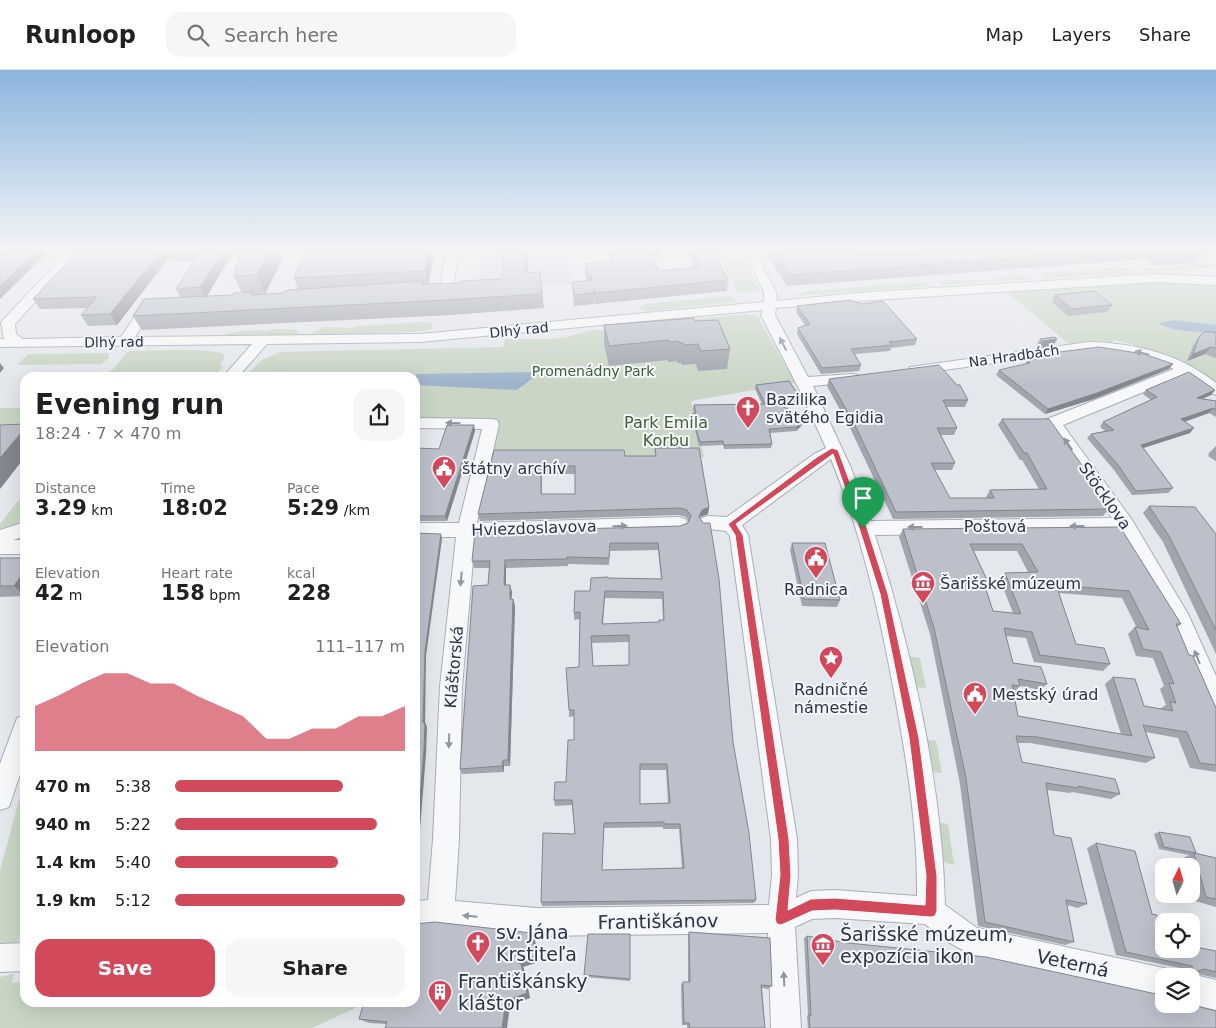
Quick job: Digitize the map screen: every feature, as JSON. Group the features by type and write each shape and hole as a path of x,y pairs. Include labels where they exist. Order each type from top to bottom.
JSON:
{"street":[{"path":"21,343 9,336 4,325 33,295"},
{"path":"770,295 771,304 768,315 803,382 835,450 884,594 914,738 932,876 931,911"},
{"name":"Dlhý rad","path":"0,343 396,339 457,336 771,304 887,295"},
{"path":"125,342 148,306 166,305"},
{"path":"234,372 262,341"},
{"name":"Na Hradbách","path":"901,372 1096,346 1147,354 1187,369 1201,377 1216,390"},
{"name":"Stöcklova","path":"1187,369 1053,423 1126,525 1181,620 1216,702"},
{"path":"803,382 867,376"},
{"name":"Kláštorská","path":"420,423 491,424 466,530 451,687 446,839 428,914"},
{"path":"786,1028 781,920 785,875 784,839 739,535 732,524 820,458 835,450"},
{"name":"Hviezdoslavova","path":"420,530 732,524"},
{"name":"Poštová","path":"863,528 1126,525"},
{"path":"0,537 20,531"},
{"path":"0,542 20,538"},
{"path":"0,548 20,547"},
{"path":"0,798 20,740"},
{"path":"781,920 811,905 835,904 931,911 951,928 972,941 982,943"},
{"name":"Františkánov","path":"428,914 536,922 781,920"},
{"name":"Veterná","path":"982,943 1155,981"},
{"path":"0,958 20,957"},
{"path":"1200,991 1216,995"}],"green space":[{"path":"1010,295 1216,295 1216,382 1199,371 1133,347 1132,344 1113,340 1113,343 1088,341 1069,344"},
{"path":"733,297 736,302 647,311 639,309 645,304"},
{"name":"Promenádny Park","path":"747,314 758,317 795,383 691,401 704,457 520,458 515,478 485,478 491,424 420,423 420,372 249,372 262,360 280,352 503,347 505,339 550,339 591,330 651,327 705,318"},
{"path":"432,323 432,329 415,332 307,335 325,327 351,328"},
{"path":"272,329 294,329 301,335 222,335 243,331 265,331"},
{"path":"195,350 225,355 220,366 223,367 218,372 108,372 113,369 129,351"},
{"path":"108,353 109,358 101,364 17,365 28,354"},
{"path":"0,408 20,408 20,428 0,429"},
{"path":"20,498 20,523 0,529 0,524"},
{"path":"907,656 920,658 926,688 913,687"},
{"path":"924,739 936,741 942,773 930,772"},
{"path":"20,796 20,938 19,942 0,946 0,870"},
{"path":"937,822 948,824 954,865 943,862"},
{"path":"14,974 12,983 20,982 20,1007 357,1007 312,1028 0,1028 0,977"}],"water":[{"path":"1175,320 1216,325 1216,333 1179,330 1158,323"},
{"path":"541,372 517,390 420,385 420,374"}],"building":[{"path":"37,295 126,295 110,314 81,315 97,297 33,299"},
{"path":"251,295 531,295 133,316 144,299"},
{"path":"1055,295 1099,295 1112,305 1072,309"},
{"path":"850,300 861,304 883,301 917,339 889,342 892,345 851,349 861,365 822,368 798,328 810,324 797,306"},
{"path":"694,318 695,321 718,320 730,349 701,351 698,344 684,345 678,341 670,342 669,340 609,346 604,325"},
{"path":"1204,332 1216,333 1216,348 1211,347 1193,354 1199,337"},
{"path":"1055,337 1057,339 1042,341 1040,339"},
{"path":"1099,347 1144,354 1173,364 1097,393 1048,409 999,370 1030,363 1027,361 1055,356 1051,353"},
{"path":"939,365 957,385 960,385 968,400 943,400 957,428 937,428 955,463 931,463 950,498 994,498 990,490 1047,489 1027,453 1024,453 1002,419 1049,419 1084,468 1109,509 896,512 854,423 829,379"},
{"path":"1189,372 1215,390 1197,398 1216,401 1216,410 1213,408 1181,419 1194,428 1141,445 1173,488 1136,491 1118,465 1091,434 1114,430 1103,422 1157,397 1146,390"},
{"name":"Bazilika svätého Egidia","path":"789,381 800,397 774,401 800,416 803,422 797,427 769,429 772,444 724,445 723,441 700,442 692,414 696,413 694,405 765,404 756,385"},
{"path":"20,424 20,434 0,458 0,425"},
{"path":"447,425 474,425 445,516 420,516 420,448 439,449"},
{"path":"655,448 699,448 709,507 702,510 699,517 703,523 710,523 719,579 733,742 749,833 756,900 541,902 543,833 575,834 572,800 554,800 555,782 566,782 568,740 574,740 574,710 569,710 566,668 579,667 580,612 574,613 575,591 590,591 591,578 662,579 658,543 610,543 609,558 567,557 567,559 505,560 504,585 510,585 510,599 513,599 508,760 503,760 502,766 460,769 473,586 488,585 490,561 472,561 475,532 680,526 688,523 691,516 687,510 680,508 478,514 494,450 624,450 625,456 656,456","holes":["541,466 575,466 575,494 541,494","605,591 663,592 664,620 659,620 659,622 602,624","629,635 629,665 593,666 591,636","640,764 667,764 670,803 640,804","664,822 664,824 680,824 684,868 602,870 604,823"]},
{"path":"1149,506 1195,507 1216,534 1216,630 1169,536"},
{"path":"1120,527 1181,624 1176,624 1189,655 1193,656 1216,708 1216,765 1200,763 1187,732 1143,725 1155,758 1037,737 1016,736 1022,762 1115,779 1120,794 1078,786 1078,788 1046,783 1054,835 1071,838 1087,904 1066,900 1074,942 985,922 966,778 934,628 903,529","holes":["970,544 1022,544 1038,572 1005,573 1021,614 993,611 984,584 989,584","1056,585 1129,591 1149,630 1135,627 1143,649 1161,652 1174,684 1169,683 1176,703 1170,702 1173,711 1144,706 1135,679 1113,677 1132,736 1018,716 1012,685 1020,686 1018,679 1047,684 1041,667 1013,663 1004,628 1032,632 1040,655 1110,664 1104,648 1076,644"]},
{"path":"420,533 441,534 425,651 424,750 420,798"},
{"name":"Radnica","path":"792,543 825,543 840,600 804,599"},
{"path":"0,558 20,558 20,577 14,586 0,586"},
{"path":"1159,832 1190,837 1196,853 1164,847"},
{"path":"1096,843 1135,851 1152,914 1155,915 1155,958 1200,958 1200,948 1216,951 1216,972 1204,969 1200,971 1200,968 1192,968 1192,966 1126,952"},
{"path":"1194,853 1216,858 1216,899 1206,897 1200,875 1200,858 1195,858"},
{"path":"435,922 532,933 535,956 517,962 521,964 527,993 506,1001 502,1028 385,1028 387,1022 359,1019 363,1007 420,1007 420,924"},
{"path":"689,932 770,938 772,986 761,985 765,1028 690,1028 689,1023 684,1023 683,982 690,982"},
{"path":"588,934 630,934 630,979 584,975"},
{"path":"807,936 848,943 986,957 1155,994 1155,1013 1200,1013 1200,1007 1216,1011 1216,1028 810,1028 809,1014 811,1016"}],"place":[{"name":"Bazilika svätého Egidia","path":"748,429"},
{"name":"štátny archív","path":"444,489"},
{"name":"Radnica","path":"816,579"},
{"name":"Šarišské múzeum","path":"923,604"},
{"name":"Radničné námestie","path":"831,679"},
{"name":"Mestský úrad","path":"975,715"},
{"name":"sv. Jána Krstiteľa","path":"478,964"},
{"name":"Šarišské múzeum, expozícia ikon","path":"823,966"},
{"name":"Františkánsky kláštor","path":"440,1013"}],"route":[{"path":"835,450 863,528 884,594 914,738 932,876 931,911 835,904 811,905 781,920 785,875 784,839 739,535 732,524 820,458 835,450"}],"park label":[{"name":"Park Emila Korbu","path":"666,431"}]}
